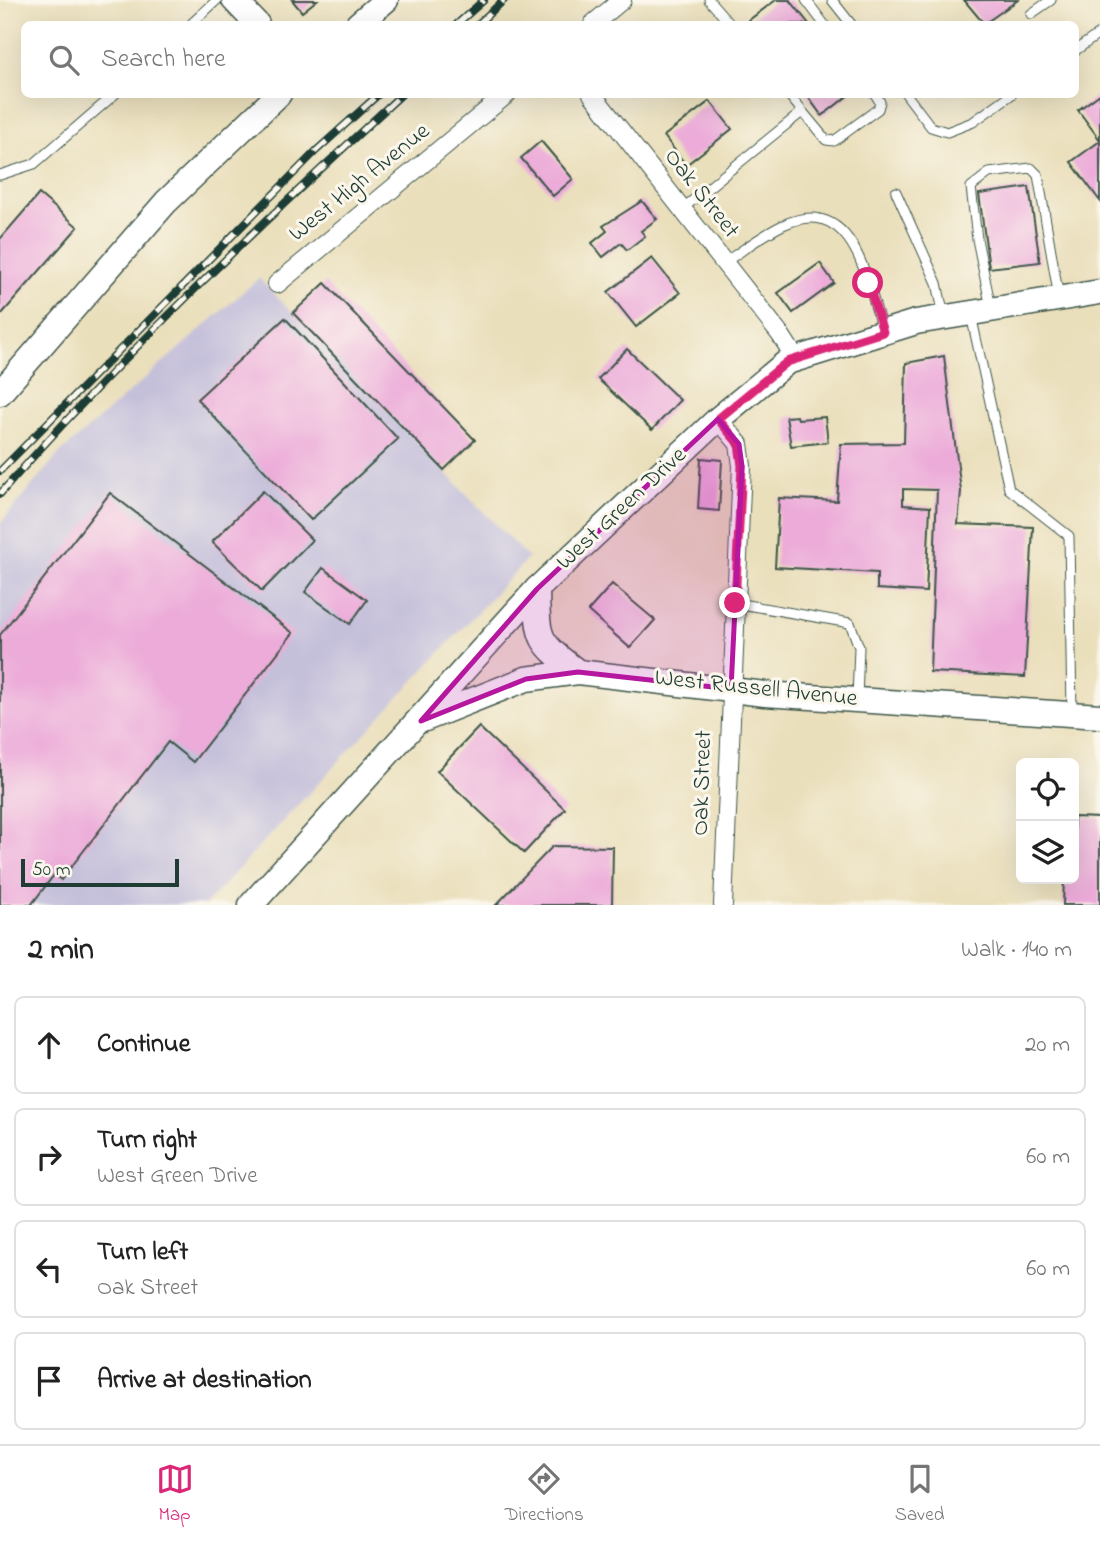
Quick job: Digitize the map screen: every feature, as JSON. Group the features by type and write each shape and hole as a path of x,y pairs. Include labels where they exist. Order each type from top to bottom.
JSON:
{"main road":[{"path":"234,0 254,21"},
{"path":"362,21 386,0"},
{"path":"0,393 166,202 274,98"},
{"name":"West Green Drive","path":"251,905 421,721 537,589 718,419 787,362 883,332 944,318 1100,292"},
{"path":"537,589 538,630 546,648 578,671"},
{"name":"West Russell Avenue","path":"421,721 526,678 578,671 731,689 1100,716"}],"street":[{"path":"597,21 622,0"},
{"name":"West High Avenue","path":"277,284 503,98"},
{"name":"Oak Street","path":"595,98 796,359"},
{"name":"Oak Street","path":"718,419 739,444 742,466 723,905"}],"lane":[{"path":"194,21 217,0"},
{"path":"709,0 727,21"},
{"path":"806,0 822,21"},
{"path":"1031,14 1051,0"},
{"path":"835,4 849,21"},
{"path":"1079,48 1100,33"},
{"path":"0,176 34,164 110,98"},
{"path":"791,98 826,141 834,141 878,109 880,102 877,98"},
{"path":"909,98 931,127 947,132 973,122 1006,98"},
{"path":"682,209 802,112"},
{"path":"1060,299 1038,175 1031,169 989,173 971,187 981,312 1009,489 1069,536 1072,715"},
{"path":"896,192 937,283 944,318"},
{"path":"724,263 782,226 806,217 823,217 844,230 868,283 883,332"},
{"path":"735,603 849,623 859,647 857,699"}],"highlighted area":[{"path":"718,419 739,444 742,466 731,689 578,672 526,679 421,721 537,589"}],"shaded area":[{"path":"259,278 528,558 205,905 0,905 0,524 57,456"}],"building":[{"path":"292,0 317,0 302,12"},
{"path":"776,0 790,0 807,21 750,21"},
{"path":"964,0 1018,0 988,21 982,21"},
{"path":"1100,94 1100,140 1078,110"},
{"path":"809,98 845,98 822,116"},
{"path":"710,101 732,129 686,165 664,136"},
{"path":"541,141 573,179 553,196 521,158"},
{"path":"1100,141 1100,201 1071,162"},
{"path":"1029,187 1040,262 989,268 979,194"},
{"path":"39,194 78,227 0,316 0,239"},
{"path":"642,201 657,219 641,231 645,236 627,250 621,243 603,257 592,243 607,231 603,226"},
{"path":"652,258 680,293 636,327 608,292"},
{"path":"820,263 834,283 793,313 778,293"},
{"path":"325,283 475,440 444,470 293,313"},
{"path":"285,318 398,439 311,520 197,399"},
{"path":"627,349 680,400 652,430 598,379"},
{"path":"944,356 961,491 958,524 1033,527 1025,677 930,672 937,490 903,489 903,505 930,507 926,592 877,589 877,573 775,567 779,498 837,501 841,444 904,443 906,363"},
{"path":"797,416 798,419 825,417 828,442 791,446 786,417"},
{"path":"701,458 722,460 719,511 698,509"},
{"path":"263,491 312,540 262,591 212,542"},
{"path":"110,493 293,633 193,762 168,742 61,880 54,875 31,905 0,905 0,635"},
{"path":"323,568 367,600 350,624 305,592"},
{"path":"612,584 655,620 630,648 588,611"},
{"path":"479,727 565,809 524,853 437,771"},
{"path":"1079,817 1100,818 1100,905 1063,905 1064,884 1079,884"},
{"path":"553,846 613,847 612,905 496,905"}],"railway":[{"path":"460,21 484,0"},
{"path":"481,21 504,0"},
{"path":"0,471 317,150 375,98"},
{"path":"0,494 145,339 246,239 398,98"}],"route":[{"path":"735,603 742,466 739,444 718,419 787,362 883,332 868,283"}]}
